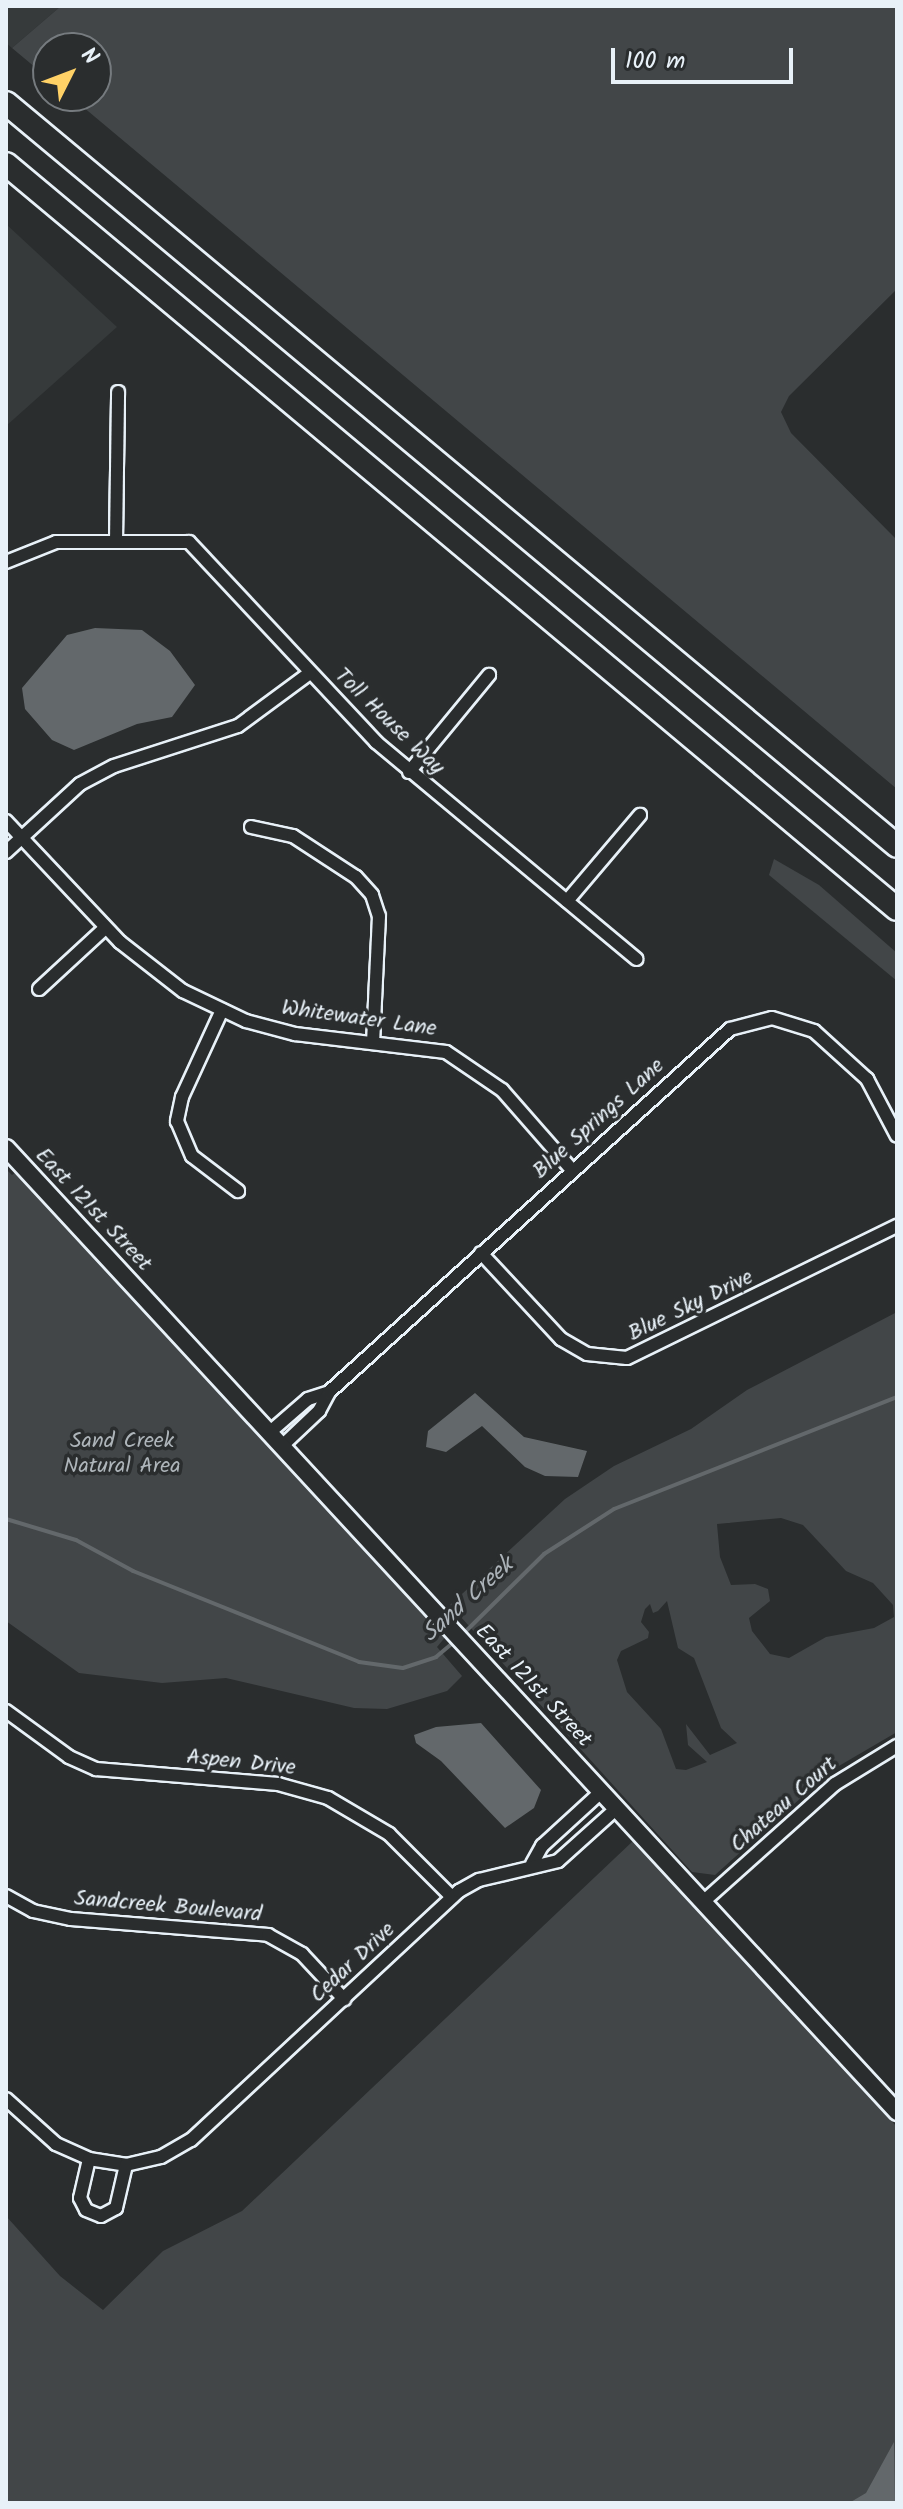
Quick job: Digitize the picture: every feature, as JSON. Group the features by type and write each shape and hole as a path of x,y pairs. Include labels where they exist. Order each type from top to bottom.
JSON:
{"highway":[{"path":"6,103 897,846"},
{"path":"6,164 897,909"}],"street":[{"path":"116,541 118,392"},
{"name":"Toll House Way","path":"6,562 56,542 189,542 310,673 409,772 636,959"},
{"path":"6,842 96,774 238,726 310,673"},
{"path":"409,772 489,675"},
{"path":"567,901 640,815"},
{"name":"Whitewater Lane","path":"6,821 105,928 166,980 222,1010 295,1034 434,1048 471,1064 502,1090 572,1170"},
{"path":"251,827 293,836 356,877 372,895 379,916 373,1041"},
{"path":"6,852 19,835"},
{"path":"39,989 105,928"},
{"path":"222,1010 182,1097 178,1132 203,1168 238,1191"},
{"name":"Blue Springs Lane","path":"282,1446 319,1411 329,1392 719,1037 741,1024 772,1018 814,1031 856,1066 897,1136"},
{"name":"East 121st Street","path":"6,1148 897,2112"},
{"name":"Blue Sky Drive","path":"481,1253 561,1339 587,1354 627,1358 897,1226"},
{"name":"Blue Springs Lane","path":"270,1432 308,1399 329,1392"},
{"name":"Aspen Drive","path":"6,1711 69,1757 96,1769 278,1784 328,1798 389,1834 452,1897"},
{"name":"Chateau Court","path":"703,1902 835,1784 897,1746"},
{"path":"532,1864 542,1846 601,1792"},
{"name":"Cedar Drive","path":"6,2099 56,2144 89,2159 126,2165 161,2157 191,2140 452,1897 479,1880 532,1864 558,1861 616,1809"},
{"name":"Sandcreek Boulevard","path":"6,1896 33,1911 71,1919 268,1935 290,1945 344,1999"},
{"path":"89,2159 80,2198 90,2213 101,2216 116,2208 126,2165"}],"shaded area":[{"path":"6,6 61,6 12,48 6,43"},
{"path":"6,224 117,327 6,426"},
{"path":"95,628 142,630 170,651 195,685 172,717 137,724 74,750 52,740 25,709 22,688 67,635"},
{"path":"475,1393 524,1437 587,1451 578,1477 545,1476 525,1467 482,1426 446,1452 426,1447 428,1431"},
{"path":"481,1723 541,1790 534,1808 505,1828 441,1761 416,1743 414,1735 436,1727"},
{"path":"894,2442 895,2503 849,2503 866,2493"}],"green space":[{"path":"61,6 897,6 897,289 789,396 781,412 791,433 897,540 897,789 89,112 112,112 112,32 32,32 32,65 12,48"},
{"path":"774,859 819,885 897,953 897,981 769,875"},
{"name":"Sand Creek Natural Area","path":"6,1169 12,1175 18,1171 447,1635 437,1647 462,1676 447,1691 387,1709 354,1708 226,1678 162,1683 79,1673 6,1621"},
{"path":"897,1312 897,1732 832,1770 715,1875 692,1872 450,1605 565,1499 614,1466 691,1429 747,1390","holes":["781,1518 803,1525 846,1571 873,1583 893,1605 894,1617 874,1628 826,1637 789,1658 770,1654 752,1631 749,1618 770,1601 768,1589 755,1584 731,1585 720,1557 717,1524","667,1601 678,1648 694,1658 721,1728 737,1743 710,1755 686,1724 688,1745 707,1762 686,1770 676,1769 661,1729 627,1692 617,1660 621,1651 648,1638 649,1632 641,1622 645,1609 650,1604 653,1613"]},
{"path":"633,1841 897,2127 897,2503 6,2503 6,2216 60,2276 103,2310 163,2251 242,2211"}],"waterway":[{"name":"Sand Creek","path":"463,1634 544,1554 614,1509 897,1397"},
{"name":"Sand Creek","path":"6,1519 76,1540 133,1571 359,1662 403,1668 436,1657 456,1640"}]}
